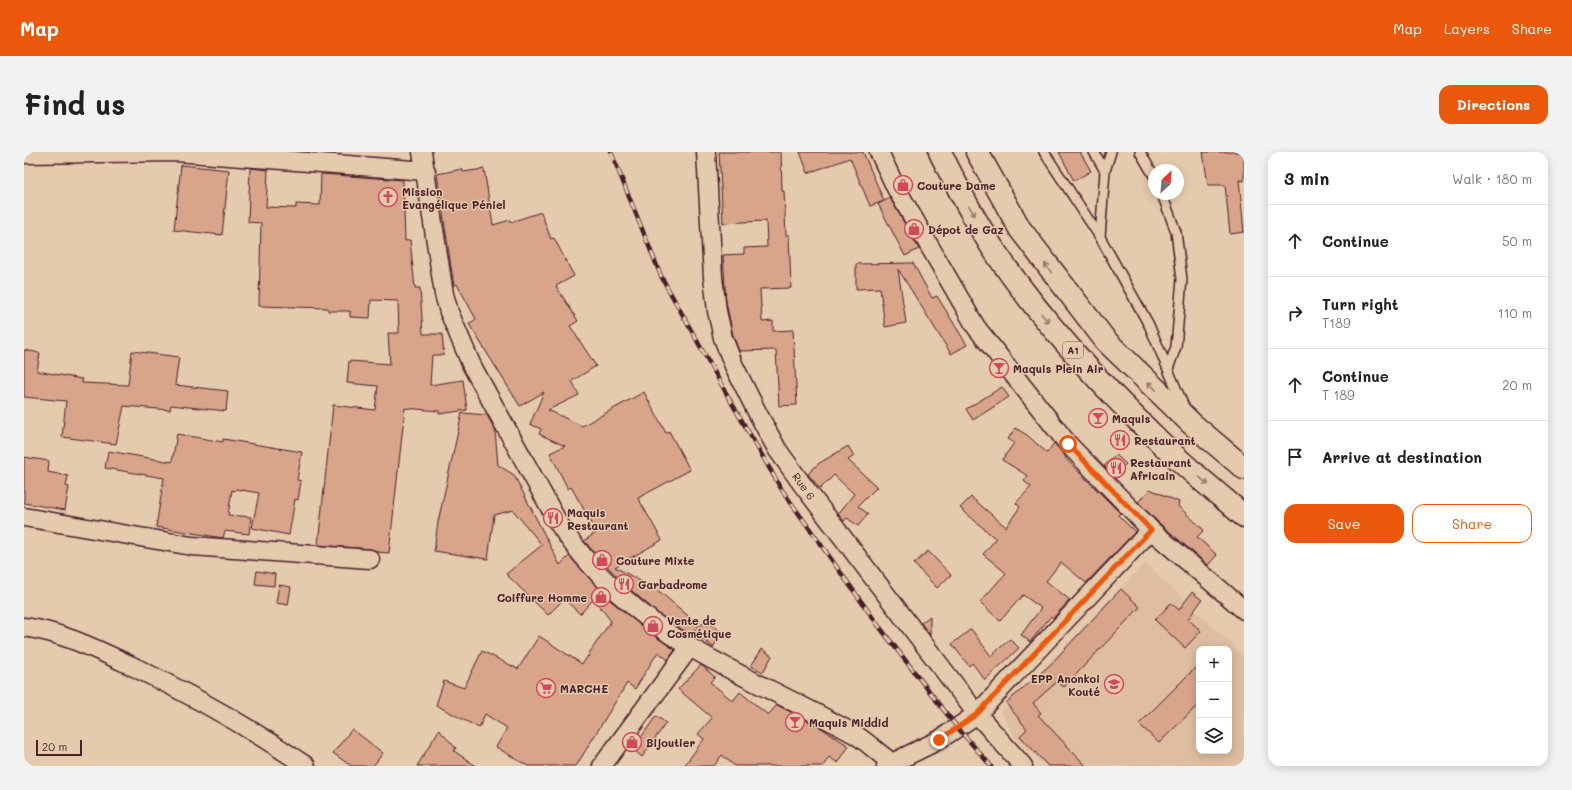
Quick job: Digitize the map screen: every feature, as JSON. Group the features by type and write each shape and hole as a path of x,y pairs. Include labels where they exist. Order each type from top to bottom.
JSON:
{"main road":[{"name":"A1","path":"940,152 956,184 994,249 1035,307 1087,366 1158,440 1244,516"},
{"path":"977,152 1020,229 1069,296 1106,341 1192,424 1244,468"}],"street":[{"path":"24,154 176,152 426,171"},
{"path":"422,152 444,294 449,312 472,366 555,517 572,544 606,580 648,618 690,647 857,736 891,765 939,740 977,714 1151,530"},
{"name":"Rue 6","path":"706,152 717,311 723,338 734,366 777,449 802,484 977,714 1023,766"},
{"path":"879,152 896,188 976,327 1068,444 1151,530 1244,610"},
{"path":"24,517 192,546 370,559"},
{"path":"24,627 39,629 88,646 161,681 271,742 306,766"},
{"path":"602,766 690,647"}],"lane":[{"path":"1044,152 1100,237 1149,325 1192,424"},
{"path":"1094,152 1105,171"},
{"path":"1100,237 1105,171 1111,152"},
{"path":"1140,152 1148,166"},
{"path":"1164,200 1176,232 1182,279 1176,347 1168,369"}],"shaded area":[{"name":"EPP Anonkoi Kouté","path":"1145,563 1244,656 1244,766 1045,766 1016,738 1001,713"}],"building":[{"path":"719,152 781,152 782,191 784,191 786,235 789,235 791,288 760,289 762,322 773,321 773,331 793,330 797,405 779,406 776,350 739,351 733,335 726,302 723,255 744,254 744,248 767,247 766,221 723,223"},
{"path":"800,152 863,152 884,201 870,206 850,158 808,173"},
{"path":"1059,152 1080,152 1091,171 1074,181"},
{"path":"1203,152 1244,152 1244,181 1239,180 1244,232 1230,234 1225,185 1208,185"},
{"path":"181,165 229,170 222,235 174,230"},
{"path":"250,168 268,170 266,207 296,208 296,204 320,205 321,174 403,180 405,241 410,240 415,288 420,288 423,334 442,334 444,355 432,355 430,385 463,380 467,410 439,414 439,411 405,408 389,553 377,552 371,549 318,545 333,405 375,410 378,386 347,383 349,361 390,364 388,333 399,333 398,301 371,300 370,318 350,317 350,311 328,311 328,308 259,306 261,223 248,222"},
{"path":"462,169 463,172 484,169 493,225 510,220 511,222 541,212 551,239 554,238 574,276 556,286 578,321 570,326 596,366 572,381 579,395 548,410 582,426 644,392 666,433 669,431 690,470 638,498 662,540 615,567 660,592 699,625 690,635 659,614 625,585 584,541 597,532 571,487 568,489 550,453 565,446 539,434 541,429 530,424 544,392 520,406 469,324 476,319 457,284 454,286 437,174"},
{"path":"890,198 919,249 905,256 878,204"},
{"path":"913,263 932,298 937,296 967,345 951,354 898,269 906,323 885,327 880,288 856,289 856,264"},
{"path":"24,350 40,353 37,371 82,379 82,383 128,385 132,351 179,357 175,385 228,391 226,411 171,405 170,410 124,406 116,444 62,437 66,401 24,397"},
{"path":"1002,387 1009,397 973,420 966,409"},
{"path":"462,413 487,415 495,430 498,465 514,475 560,565 569,556 611,601 646,630 675,650 668,660 658,652 635,689 627,683 576,766 528,766 496,747 507,728 485,714 479,728 436,705 444,681 464,688 482,651 518,669 539,636 582,664 588,656 589,657 588,655 611,621 594,599 580,614 564,599 548,615 506,574 542,545 513,510 494,515 488,559 434,551 438,522"},
{"path":"1015,428 1027,435 1047,453 1054,443 1066,457 1065,458 1120,513 1118,515 1135,532 1086,583 1061,562 1046,581 1070,600 1053,618 1051,616 1030,642 1021,635 1041,608 1023,595 1000,621 980,602 1006,573 983,554 996,539 960,508 971,497 1006,527 1020,507 1016,503 1031,487 1024,481 1028,476 1002,460 1014,443 1008,439"},
{"path":"177,434 223,442 223,439 302,452 297,480 301,481 298,500 295,499 289,535 252,528 259,493 236,489 235,491 232,490 228,515 251,517 249,534 225,531 223,538 156,527 164,478 105,468 108,451 172,462"},
{"path":"848,446 854,456 848,460 877,487 858,506 868,514 858,526 847,518 844,521 838,514 854,494 834,475 820,489 808,474 818,464"},
{"path":"1116,455 1126,464 1114,476 1104,466"},
{"path":"24,457 49,461 48,472 68,476 66,486 69,487 65,510 24,503"},
{"path":"1150,489 1179,502 1178,506 1204,530 1197,537 1217,555 1208,565 1158,522 1138,502"},
{"path":"928,551 951,575 937,588 914,564"},
{"path":"257,571 275,574 274,586 255,584"},
{"path":"279,585 291,587 288,605 276,603"},
{"path":"1121,589 1140,607 1064,687 1057,682 1033,703 1041,713 1038,715 1086,766 1048,766 1020,736 1027,729 1006,703 1050,665"},
{"path":"1192,592 1202,600 1188,619 1201,631 1185,648 1155,620 1171,603 1179,610"},
{"path":"930,616 930,635 921,623"},
{"path":"705,620 723,633 713,647 695,634"},
{"path":"971,629 991,656 1010,639 1019,648 985,680 972,663 969,666 952,644"},
{"path":"762,649 772,656 763,672 751,666"},
{"path":"701,665 715,677 710,682 733,701 740,692 768,715 777,705 818,726 849,746 838,763 829,757 823,766 735,766 722,755 714,766 684,766 704,739 698,734 712,718 678,689"},
{"path":"1196,667 1196,707 1159,743 1139,724"},
{"path":"656,716 666,723 642,757 633,749"},
{"path":"352,729 383,753 373,766 351,766 333,753"},
{"path":"439,730 456,748 454,751 476,766 417,766"}],"railway":[{"path":"611,152 661,276 782,490 878,625 957,727 991,766"}],"place":[{"name":"Couture Dame","path":"903,185"},
{"name":"Mission Evangélique Péniel","path":"388,197"},
{"name":"Dépot de Gaz","path":"914,229"},
{"name":"Maquis Plein Air","path":"999,368"},
{"name":"Maquis","path":"1098,418"},
{"name":"Restaurant","path":"1120,440"},
{"name":"Restaurant Africain","path":"1116,468"},
{"name":"Maquis Restaurant","path":"553,518"},
{"name":"Couture Mixte","path":"602,560"},
{"name":"Garbadrome","path":"624,584"},
{"name":"Coiffure Homme","path":"601,597"},
{"name":"Vente de Cosmétique","path":"653,626"},
{"name":"EPP Anonkoi Kouté","path":"1114,684"},
{"name":"MARCHE","path":"546,688"},
{"name":"Maquis Middid","path":"795,722"},
{"name":"Bijoutier","path":"632,742"}],"route":[{"path":"939,740 977,714 1151,530 1068,444"}]}
